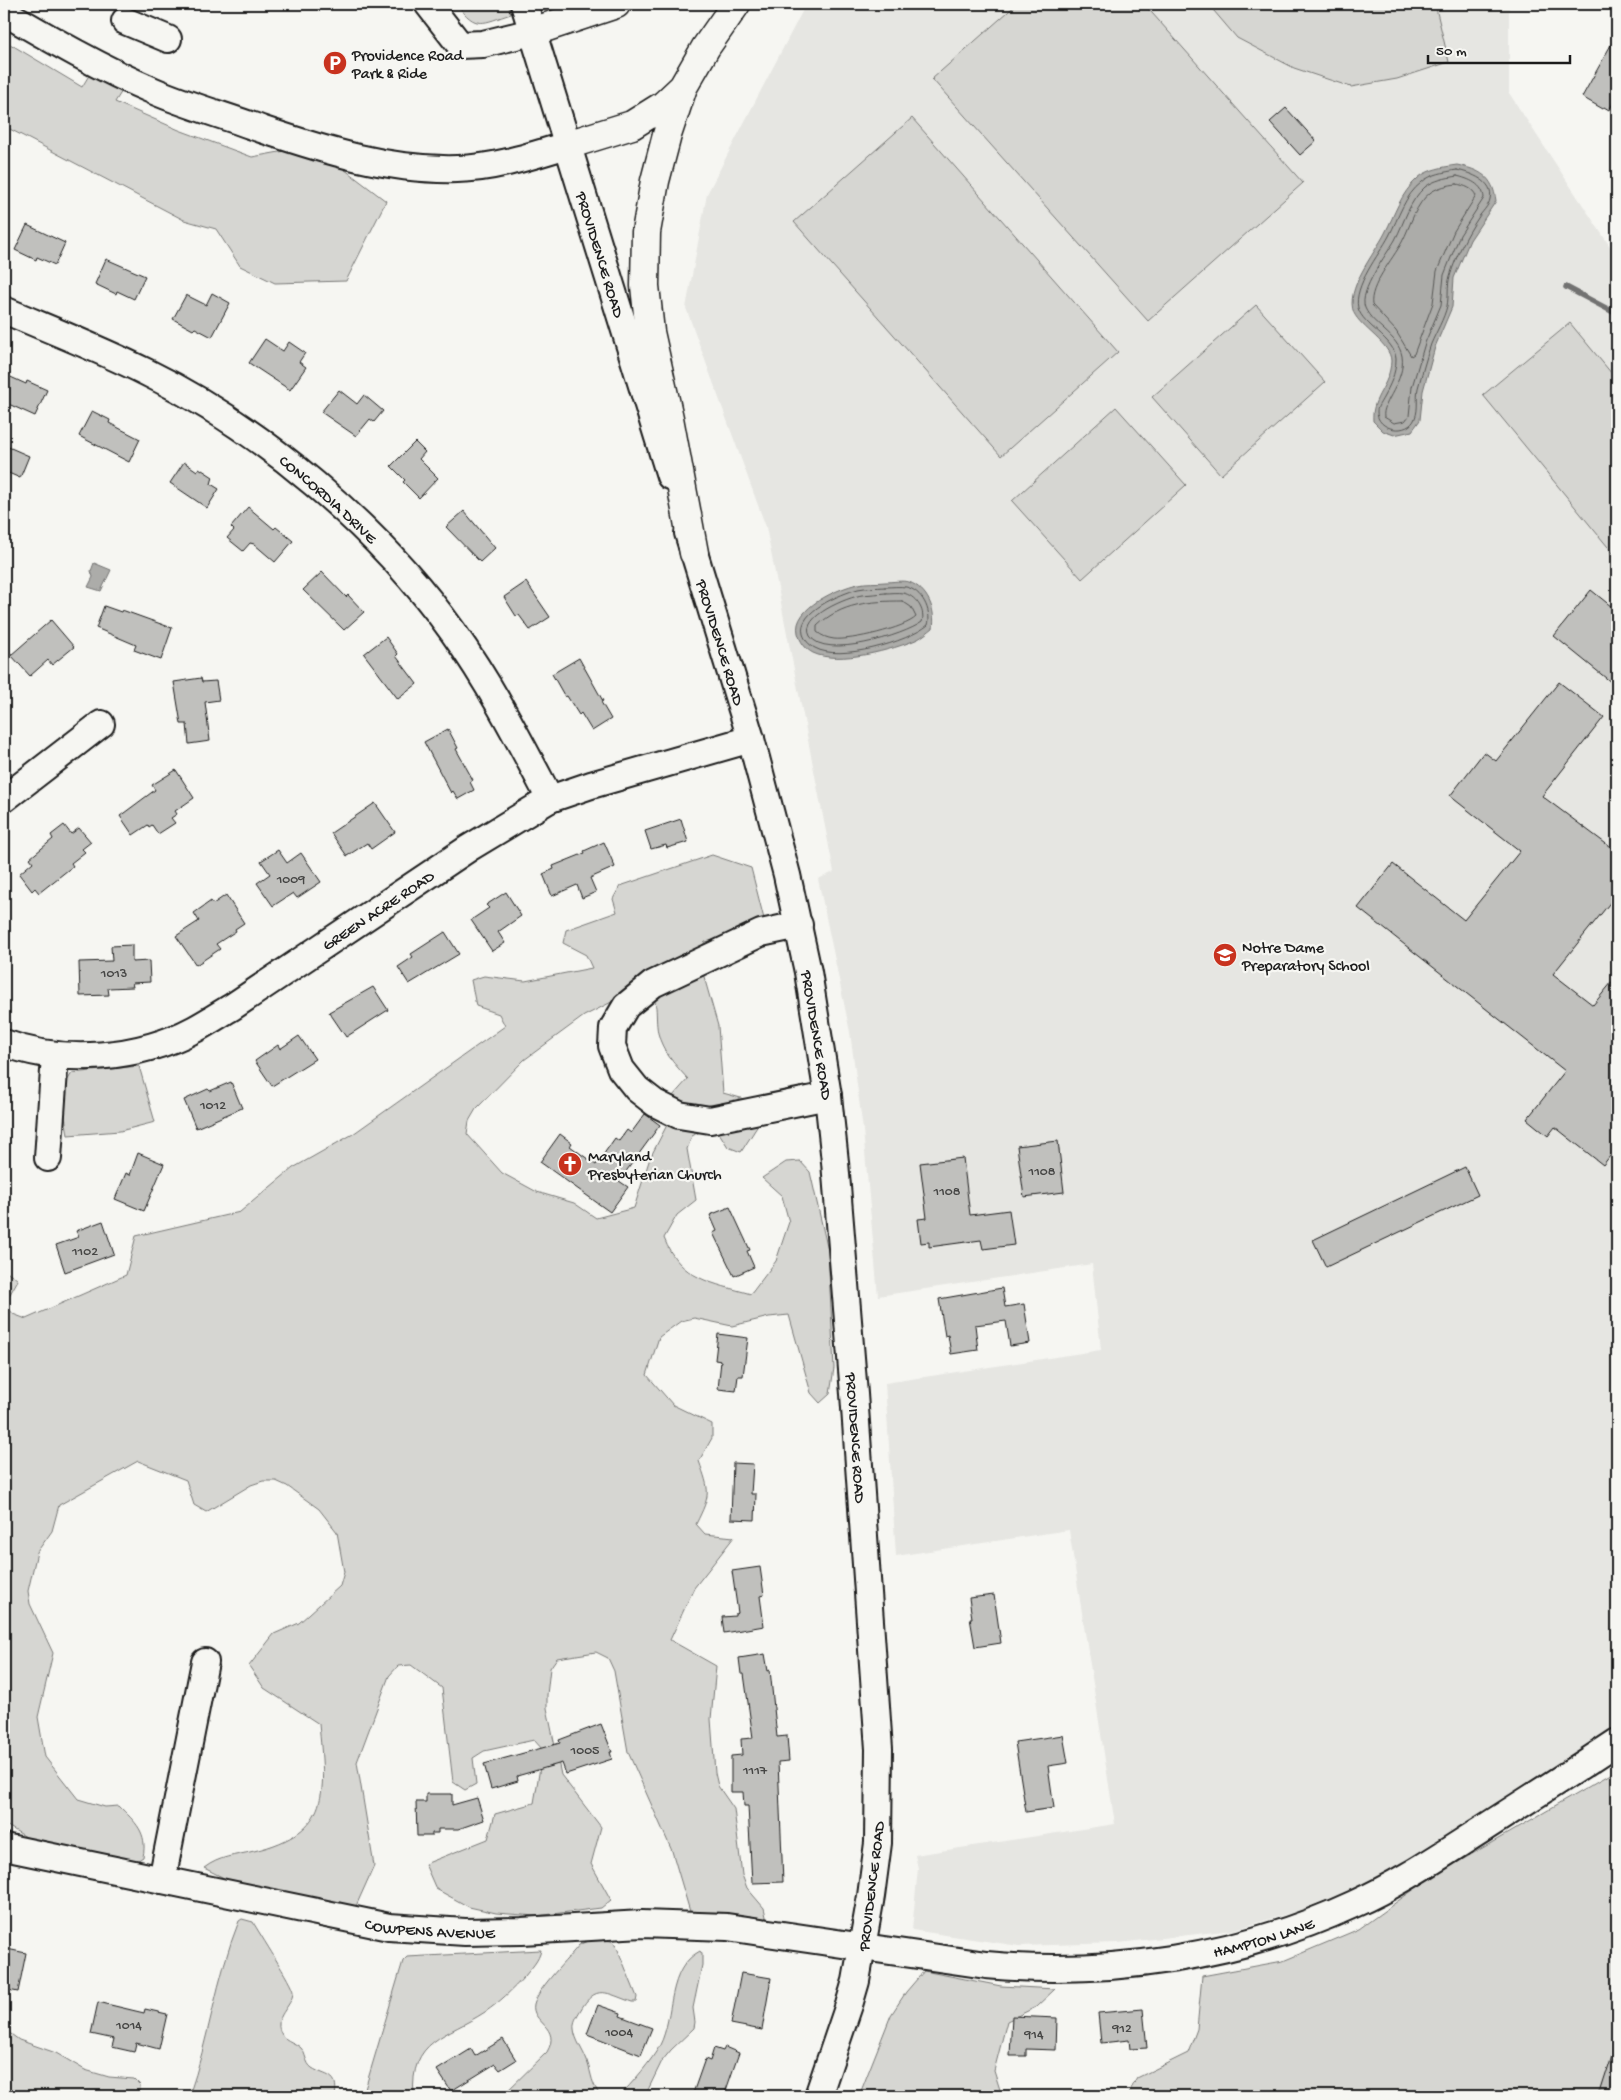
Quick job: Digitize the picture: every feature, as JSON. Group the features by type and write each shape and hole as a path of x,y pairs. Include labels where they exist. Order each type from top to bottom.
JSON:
{"highway":[{"path":"532,32 616,4"},
{"path":"694,553 669,418 650,332 645,286 646,232 655,181 682,87 706,47 736,4"},
{"path":"567,145 632,126 664,105 682,87"}],"street":[{"path":"428,4 460,45 483,44 532,32"},
{"name":"PROVIDENCE ROAD","path":"524,4 751,739 778,836 799,926 816,1014 828,1096 854,1394 879,1749 878,1843 863,1947 850,2005 818,2096"},
{"path":"4,12 53,41 154,91 303,143 366,159 400,165 456,169 485,167 523,159 567,145"},
{"path":"125,21 168,39"},
{"name":"CONCORDIA DRIVE","path":"4,310 146,372 186,394 270,448 321,490 370,535 415,584 453,631 490,687 550,799"},
{"path":"4,799 101,724"},
{"name":"GREEN ACRE ROAD","path":"4,1043 22,1050 55,1056 87,1057 115,1054 155,1044 194,1030 232,1007 469,848 550,799 751,739"},
{"path":"799,926 761,933 743,940 653,984 626,1006 613,1028 612,1046 621,1069 637,1089 655,1104 679,1115 710,1120 828,1096"},
{"path":"48,1158 55,1056"},
{"path":"162,1880 205,1662"},
{"name":"HAMPTON LANE","path":"863,1947 986,1965 1060,1969 1117,1966 1179,1958 1247,1943 1325,1916 1382,1890 1442,1855 1617,1742"},
{"name":"COWPENS AVENUE","path":"4,1847 389,1926 465,1932 681,1924 760,1931 863,1947"}],"shaded area":[{"path":"457,4 508,4 511,14 487,22 475,21 464,13"},
{"name":"Notre Dame Preparatory School","path":"806,4 1509,4 1509,93 1617,257 1617,1725 1435,1845 1372,1881 1301,1910 1233,1930 1118,1943 1019,1946 912,1930 918,1868 915,1855 1115,1824 1069,1530 896,1556 885,1383 1101,1350 1092,1264 878,1296 863,1130 850,1032 818,879 834,872 766,527 686,308 707,194"},
{"path":"1017,4 1144,4 1303,183 1148,321 932,79"},
{"path":"1208,4 1435,4 1449,62 1397,79 1351,87 1294,68 1237,38"},
{"path":"4,24 5,41 82,87 94,67 127,83 115,102 179,130 252,157 285,151 336,163 386,201 346,281 275,283 240,266 216,229 184,220 4,126"},
{"path":"912,118 1118,352 1001,456 794,222"},
{"path":"1256,305 1325,382 1221,475 1152,397"},
{"path":"1570,323 1617,380 1617,558 1483,395"},
{"path":"1116,407 1186,485 1082,579 1012,501"},
{"path":"712,855 751,868 764,919 755,931 705,942 697,952 718,1026 723,1093 762,1104 762,1119 741,1152 728,1147 714,1125 692,1136 687,1149 696,1200 677,1215 664,1238 671,1252 679,1263 699,1278 751,1294 776,1261 789,1222 782,1196 762,1178 786,1162 800,1161 810,1172 828,1251 834,1368 830,1394 820,1403 811,1393 789,1315 769,1317 732,1326 694,1318 681,1321 659,1337 647,1375 673,1405 712,1424 712,1438 699,1461 707,1493 704,1506 696,1524 705,1534 734,1537 694,1588 670,1640 716,1666 711,1719 715,1773 718,1786 734,1809 742,1875 747,1888 764,1908 767,1921 691,1915 672,1851 628,1752 614,1671 608,1658 596,1652 557,1658 550,1668 547,1708 561,1775 601,1827 591,1864 611,1900 601,1908 536,1916 496,1913 469,1907 436,1889 425,1864 488,1839 495,1814 534,1803 543,1750 534,1740 484,1751 473,1758 476,1784 465,1790 453,1782 442,1688 411,1665 398,1666 389,1676 357,1762 374,1866 356,1906 238,1885 204,1868 234,1855 280,1843 298,1833 311,1820 318,1806 322,1789 319,1724 264,1688 249,1666 274,1634 299,1623 340,1586 344,1572 337,1532 319,1509 287,1486 276,1481 263,1481 251,1485 206,1512 194,1505 186,1480 138,1461 59,1505 52,1531 37,1552 28,1591 30,1604 53,1653 38,1717 45,1757 78,1799 105,1807 119,1806 130,1817 142,1834 144,1841 143,1857 131,1865 43,1847 4,1824 4,1272 11,1274 18,1280 5,1303 13,1314 26,1319 126,1275 136,1236 240,1212 293,1168 353,1134 505,1026 499,1014 476,1006 471,980 484,976 525,981 592,968 586,955 563,943 566,930 617,912 613,899 620,886","holes":["645,985 655,1002 660,1040 670,1058 688,1079 672,1097 668,1123 650,1158 634,1208 596,1218 574,1203 537,1192 502,1173 467,1134 469,1121 476,1109 524,1060 584,1016"]},
{"path":"139,1066 155,1122 120,1131 68,1135 61,1091 72,1073"},
{"path":"1617,1769 1617,2096 1127,2096 1137,2078 1188,2053 1197,2029 1202,1976 1283,1961 1359,1929 1427,1880"},
{"path":"242,1919 253,1922 292,1987 293,1992 290,2003 279,2023 282,2035 301,2048 312,2068 333,2079 336,2089 335,2096 189,2096 202,2053 224,1964 239,1921"},
{"path":"596,1939 611,1941 616,1945 637,1997 636,2002 632,2002 608,1994 597,1993 586,2002 576,2019 574,2026 576,2037 587,2061 593,2083 601,2096 502,2096 547,2052 551,2043 551,2036 548,2030 536,2016 534,2010 534,2004 541,1990 579,1945"},
{"path":"541,1950 532,1967 501,2000 485,2012 433,2042 424,2051 418,2062 414,2077 414,2096 363,2096 403,1961 407,1957"},
{"path":"700,1951 702,1954 702,1965 693,2008 694,2028 662,2061 645,2096 619,2096 641,2072 660,2045 665,2033 676,1981 689,1959"},
{"path":"924,1971 1001,1986 1055,1989 1036,2007 1007,2021 994,2071 1002,2096 859,2096 891,2015 906,1992"},
{"path":"4,2029 19,2040 56,2053 85,2070 109,2077 134,2079 140,2085 141,2096 4,2096"}],"water":[{"path":"1457,165 1472,169 1484,176 1492,186 1496,201 1470,240 1454,278 1452,307 1435,347 1423,391 1420,420 1412,431 1394,435 1383,431 1373,421 1375,405 1390,370 1390,355 1381,342 1354,313 1352,304 1353,294 1362,272 1385,233 1402,197 1412,184 1426,172"},
{"path":"94,563 111,570 101,591 88,587 93,577 91,571"},
{"path":"907,581 916,585 926,595 932,607 933,628 918,639 880,651 851,657 824,656 813,653 803,644 798,633 798,624 802,615 819,601 840,590 861,583"}],"building":[{"path":"1617,34 1617,97 1609,110 1604,107 1603,109 1582,97"},
{"path":"1286,108 1316,141 1300,155 1270,122"},
{"path":"27,225 65,243 55,265 37,257 36,260 15,250"},
{"path":"106,259 145,276 134,299 117,291 116,294 95,284"},
{"path":"212,293 230,303 212,337 195,328 193,330 173,319 186,295 206,305"},
{"path":"265,339 283,351 289,342 305,353 299,362 306,367 290,390 249,363"},
{"path":"4,374 26,384 27,381 47,390 35,416 4,402"},
{"path":"339,390 357,404 364,395 383,411 374,422 370,419 356,436 321,412"},
{"path":"92,411 110,420 109,423 140,439 129,462 79,436"},
{"path":"415,442 425,452 419,459 438,478 419,498 403,482 405,480 391,466"},
{"path":"4,445 29,456 20,478 4,471"},
{"path":"184,462 197,471 199,468 213,477 211,484 219,489 207,508 170,483"},
{"path":"248,507 274,529 276,527 293,541 275,562 254,544 250,543 243,551 227,538 234,530 231,527"},
{"path":"464,511 495,548 480,562 446,527"},
{"path":"322,572 346,597 348,595 364,612 344,630 303,590"},
{"path":"526,582 550,617 530,630 519,615 516,616 504,597"},
{"path":"1591,590 1617,611 1617,687 1554,636"},
{"path":"104,606 121,612 122,610 172,628 161,660 134,650 136,645 96,628"},
{"path":"51,620 74,647 52,665 48,660 30,676 11,655"},
{"path":"386,637 398,654 396,656 417,684 398,699 364,654"},
{"path":"579,658 611,719 592,731 581,713 579,715 567,696 565,697 552,674"},
{"path":"201,678 202,682 216,681 219,700 205,702 210,741 189,744 187,724 181,724 174,682"},
{"path":"1559,682 1604,717 1542,796 1617,852 1617,894 1553,974 1593,1005 1617,976 1617,1147 1603,1165 1555,1127 1548,1136 1527,1119 1565,1071 1358,908 1393,864 1464,920 1520,851 1450,796 1484,752 1496,761"},
{"path":"448,729 458,748 456,749 473,780 470,782 474,790 458,799 453,791 451,793 424,742"},
{"path":"176,770 194,798 175,811 177,814 171,818 175,823 158,834 152,825 149,827 148,825 133,835 120,816 155,790 152,785"},
{"path":"375,803 395,832 371,849 367,843 347,856 331,833"},
{"path":"681,819 688,842 667,848 666,845 651,849 645,831"},
{"path":"64,825 71,834 79,828 91,842 82,849 85,852 71,863 73,866 39,893 35,888 32,891 19,874 33,862 30,858 53,839 51,835"},
{"path":"604,842 615,867 590,878 596,892 582,898 577,885 552,896 543,874 554,869 553,866 585,853 584,851"},
{"path":"278,850 287,863 301,853 321,882 297,898 293,893 273,906 257,883 270,874 261,861"},
{"path":"506,892 521,916 498,932 505,943 492,951 471,920 489,908 486,905"},
{"path":"226,895 244,923 235,929 236,931 216,944 220,949 196,965 176,936 199,921 194,913 211,901 213,904"},
{"path":"445,932 459,954 409,984 398,967 413,957 411,954"},
{"path":"132,945 132,962 149,961 150,982 132,983 133,987 108,988 109,995 80,996 79,962 112,961 111,946"},
{"path":"373,987 388,1010 346,1037 329,1012"},
{"path":"299,1036 315,1059 272,1086 255,1061 278,1045 280,1049"},
{"path":"231,1082 242,1108 196,1128 184,1100 208,1089 210,1091"},
{"name":"Maryland Presbyterian Church","path":"645,1114 660,1125 619,1181 628,1187 610,1212 540,1162 560,1134 572,1143 570,1146 596,1165 615,1138 619,1141 627,1130 631,1133"},
{"path":"1058,1141 1064,1192 1024,1197 1017,1146"},
{"path":"138,1153 164,1164 144,1211 115,1199 126,1173 130,1175"},
{"path":"963,1158 970,1215 1009,1210 1014,1245 983,1249 981,1240 929,1247 929,1242 921,1243 918,1219 927,1218 920,1163"},
{"path":"1465,1167 1478,1195 1326,1267 1313,1240"},
{"path":"730,1207 750,1250 747,1251 754,1267 734,1276 713,1233 717,1231 710,1215"},
{"path":"103,1221 114,1254 65,1272 56,1245 79,1237 76,1231"},
{"path":"1002,1288 1005,1307 1024,1304 1030,1343 1010,1346 1006,1321 975,1325 978,1350 951,1354 948,1335 945,1336 939,1299"},
{"path":"718,1334 748,1338 743,1376 738,1376 736,1391 718,1389 721,1361 715,1360"},
{"path":"733,1463 753,1464 751,1494 756,1494 755,1520 731,1519"},
{"path":"760,1567 764,1595 760,1596 764,1626 724,1633 722,1617 735,1616 738,1613 732,1571"},
{"path":"994,1595 1001,1643 975,1647 969,1598"},
{"path":"765,1654 768,1671 770,1670 777,1737 787,1736 789,1761 778,1762 783,1882 752,1883 748,1806 744,1806 743,1792 731,1792 731,1756 742,1755 741,1739 753,1738 744,1674 741,1674 739,1658"},
{"path":"601,1724 612,1752 610,1752 612,1759 566,1774 562,1763 517,1776 518,1781 491,1789 484,1764 560,1743 559,1740"},
{"path":"1063,1735 1068,1763 1048,1766 1054,1808 1026,1812 1015,1742"},
{"path":"426,1794 452,1794 452,1805 477,1798 484,1820 458,1829 438,1829 438,1833 432,1833 432,1836 417,1836 416,1802 426,1802"},
{"path":"7,1949 26,1953 18,1992 4,1989 4,1957 6,1957"},
{"path":"741,1973 771,1978 762,2030 731,2024"},
{"path":"98,2002 144,2013 145,2009 167,2014 159,2049 136,2043 134,2052 112,2047 114,2039 91,2034"},
{"path":"598,2005 621,2013 620,2016 652,2028 641,2055 587,2034"},
{"path":"1143,2009 1147,2048 1130,2049 1129,2040 1101,2043 1098,2013"},
{"path":"1012,2016 1057,2018 1056,2050 1026,2049 1026,2056 1010,2056"},
{"path":"503,2039 516,2060 500,2070 495,2064 451,2091 437,2070 471,2049 475,2056"},
{"path":"1614,2046 1617,2047 1617,2096 1598,2096"},
{"path":"725,2047 739,2053 724,2096 692,2096 705,2059 710,2061 714,2048 723,2051"}],"waterway":[{"path":"1566,287 1617,314"}],"place":[{"name":"Providence Road Park & Ride","path":"335,63"},
{"name":"Notre Dame Preparatory School","path":"1225,955"},
{"name":"Maryland Presbyterian Church","path":"570,1164"}]}
